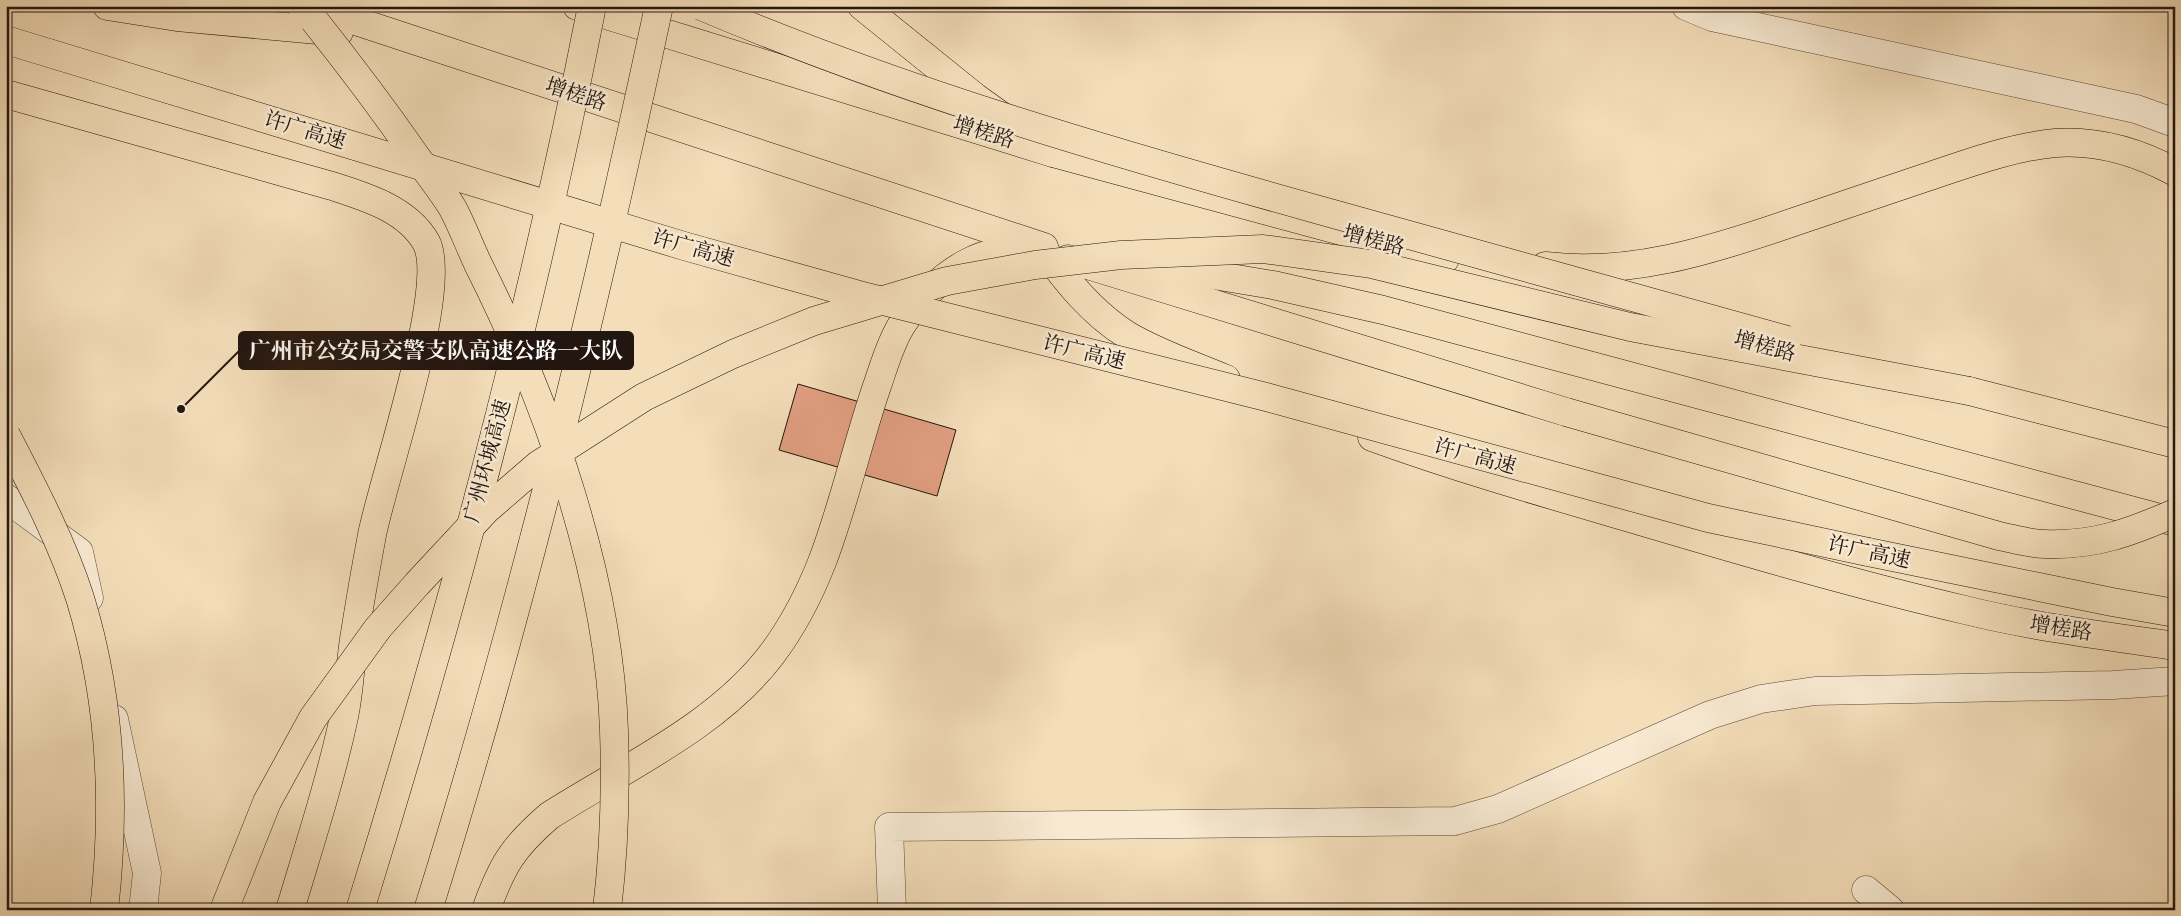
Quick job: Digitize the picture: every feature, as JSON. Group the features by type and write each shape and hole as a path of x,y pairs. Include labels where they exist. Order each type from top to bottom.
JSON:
{"main road":[{"path":"107,6 194,19 403,37"},
{"path":"301,6 356,73 451,207 504,317 545,417 574,505 594,581 606,648 614,729 615,787 607,910"},
{"name":"增槎路","path":"310,6 1042,247 1273,285 1384,310 2175,522"},
{"name":"增槎路","path":"578,6 1053,153 2175,457"},
{"name":"广州环城高速","path":"360,910 394,801 499,420 592,6"},
{"path":"428,910 496,682 568,408 659,6"},
{"path":"701,6 834,59 948,98 1170,168 1969,391 2175,444"},
{"path":"862,6 975,97 1053,153"},
{"name":"许广高速","path":"6,40 684,246 859,295 1270,398 1708,518 2112,602 2175,612"},
{"path":"6,94 332,186 373,200 406,218 426,243 432,273 427,320 372,535 355,634 344,716 325,794 290,910"},
{"path":"1423,253 1569,269 1613,268 1658,262 1736,242 1955,168 2014,151 2056,143 2109,146 2151,159 2175,172"},
{"path":"486,910 504,864 529,833 549,816 699,723 740,691 772,654 803,606 822,560 866,418 889,353 901,326 926,295 968,262 993,253 1042,247 1108,272 1566,412 1999,536 2044,544 2091,541 2128,534 2175,513"},
{"name":"增槎路","path":"1042,247 1062,276 1085,300 1127,335 1165,353 1335,424 1460,469 1731,548 1966,611 2033,624 2175,646"},
{"path":"224,910 267,802 312,718 378,628 493,504 538,465 644,397 734,354 814,321 937,284 1035,265 1121,255 1264,249 1371,264 1630,327 1969,391"},
{"path":"6,436 55,536 79,596 91,636 103,700 110,776 110,853 104,910"}],"street":[{"path":"1686,6 1712,17 2136,109 2175,123"},
{"path":"6,498 79,552 147,873 143,910"},
{"path":"892,910 889,827 1456,821 1498,809 1710,715 1761,700 1815,691 2113,685 2175,681"},
{"path":"1866,890 1890,910"}],"building":[{"path":"798,384 956,430 937,496 779,450"}],"place":[{"name":"广州市公安局交警支队高速公路一大队","path":"181,409"}]}
